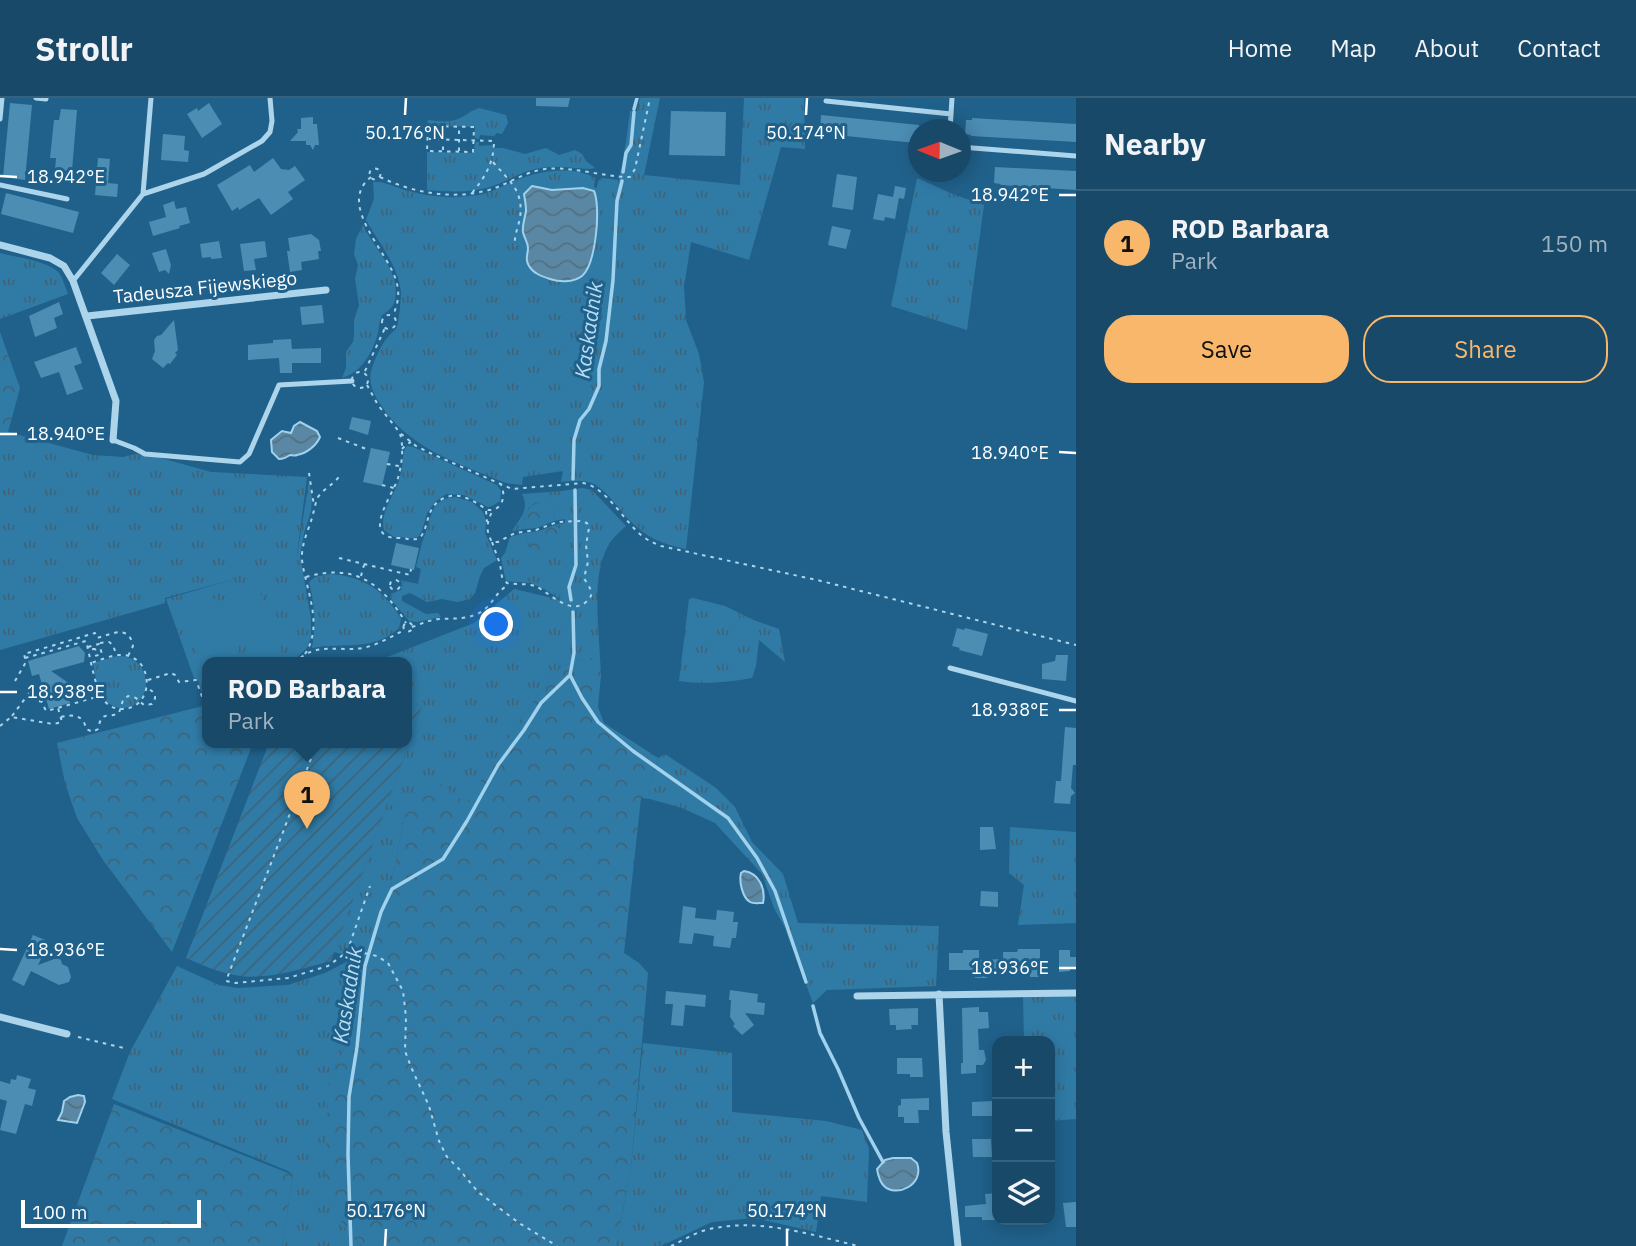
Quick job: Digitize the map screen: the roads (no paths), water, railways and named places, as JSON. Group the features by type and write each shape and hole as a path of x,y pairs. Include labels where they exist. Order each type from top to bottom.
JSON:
{"street":[{"path":"0,245 50,258 64,266 73,281 116,401 113,440"},
{"name":"Tadeusza Fijewskiego","path":"87,316 326,290"},
{"path":"857,996 1076,993"},
{"path":"939,994 946,1132 958,1246"},
{"path":"0,1017 67,1034"}],"lane":[{"path":"0,119 2,98"},
{"path":"36,98 46,99"},
{"path":"143,194 151,98"},
{"path":"73,281 143,194 204,174 262,141 270,132 270,98"},
{"path":"951,119 952,98"},
{"path":"826,101 951,114"},
{"path":"971,148 1076,156"},
{"path":"0,185 67,200"},
{"path":"113,440 145,454 240,462 249,454 279,385 352,381"},
{"path":"950,668 1076,701"}],"water":[{"path":"532,186 552,190 583,188 594,191 597,209 594,248 587,270 574,280 554,280 537,274 528,264 528,246 523,229 526,211 524,194"},
{"path":"300,422 317,431 320,437 314,446 304,453 279,459 272,452 271,440 282,431 291,433 294,426"},
{"path":"744,871 754,875 760,882 763,903 751,903 747,900 740,880"},
{"path":"78,1095 84,1096 85,1102 77,1123 58,1120 64,1101"},
{"path":"911,1158 917,1163 917,1178 902,1190 895,1191 883,1184 877,1169 885,1160"}],"waterway":[{"name":"Kaskadnik","path":"634,109 637,98"},
{"name":"Kaskadnik","path":"623,172 626,153 631,145 634,112"},
{"name":"Kaskadnik","path":"573,479 574,440 580,420 589,409 599,386 599,369 606,341 613,280 617,201 622,181"},
{"name":"Kaskadnik","path":"571,600 569,587 576,565 575,490"},
{"name":"Kaskadnik","path":"351,1246 349,1097 365,966 381,912 392,889 443,859 498,765 541,703 570,675 574,653 573,612"},
{"path":"570,675 598,722 633,751 728,818 757,858 775,891 806,982"},
{"path":"813,1006 820,1033 859,1118 883,1162"}],"place":[{"name":"ROD Barbara","path":"307,829"}]}
